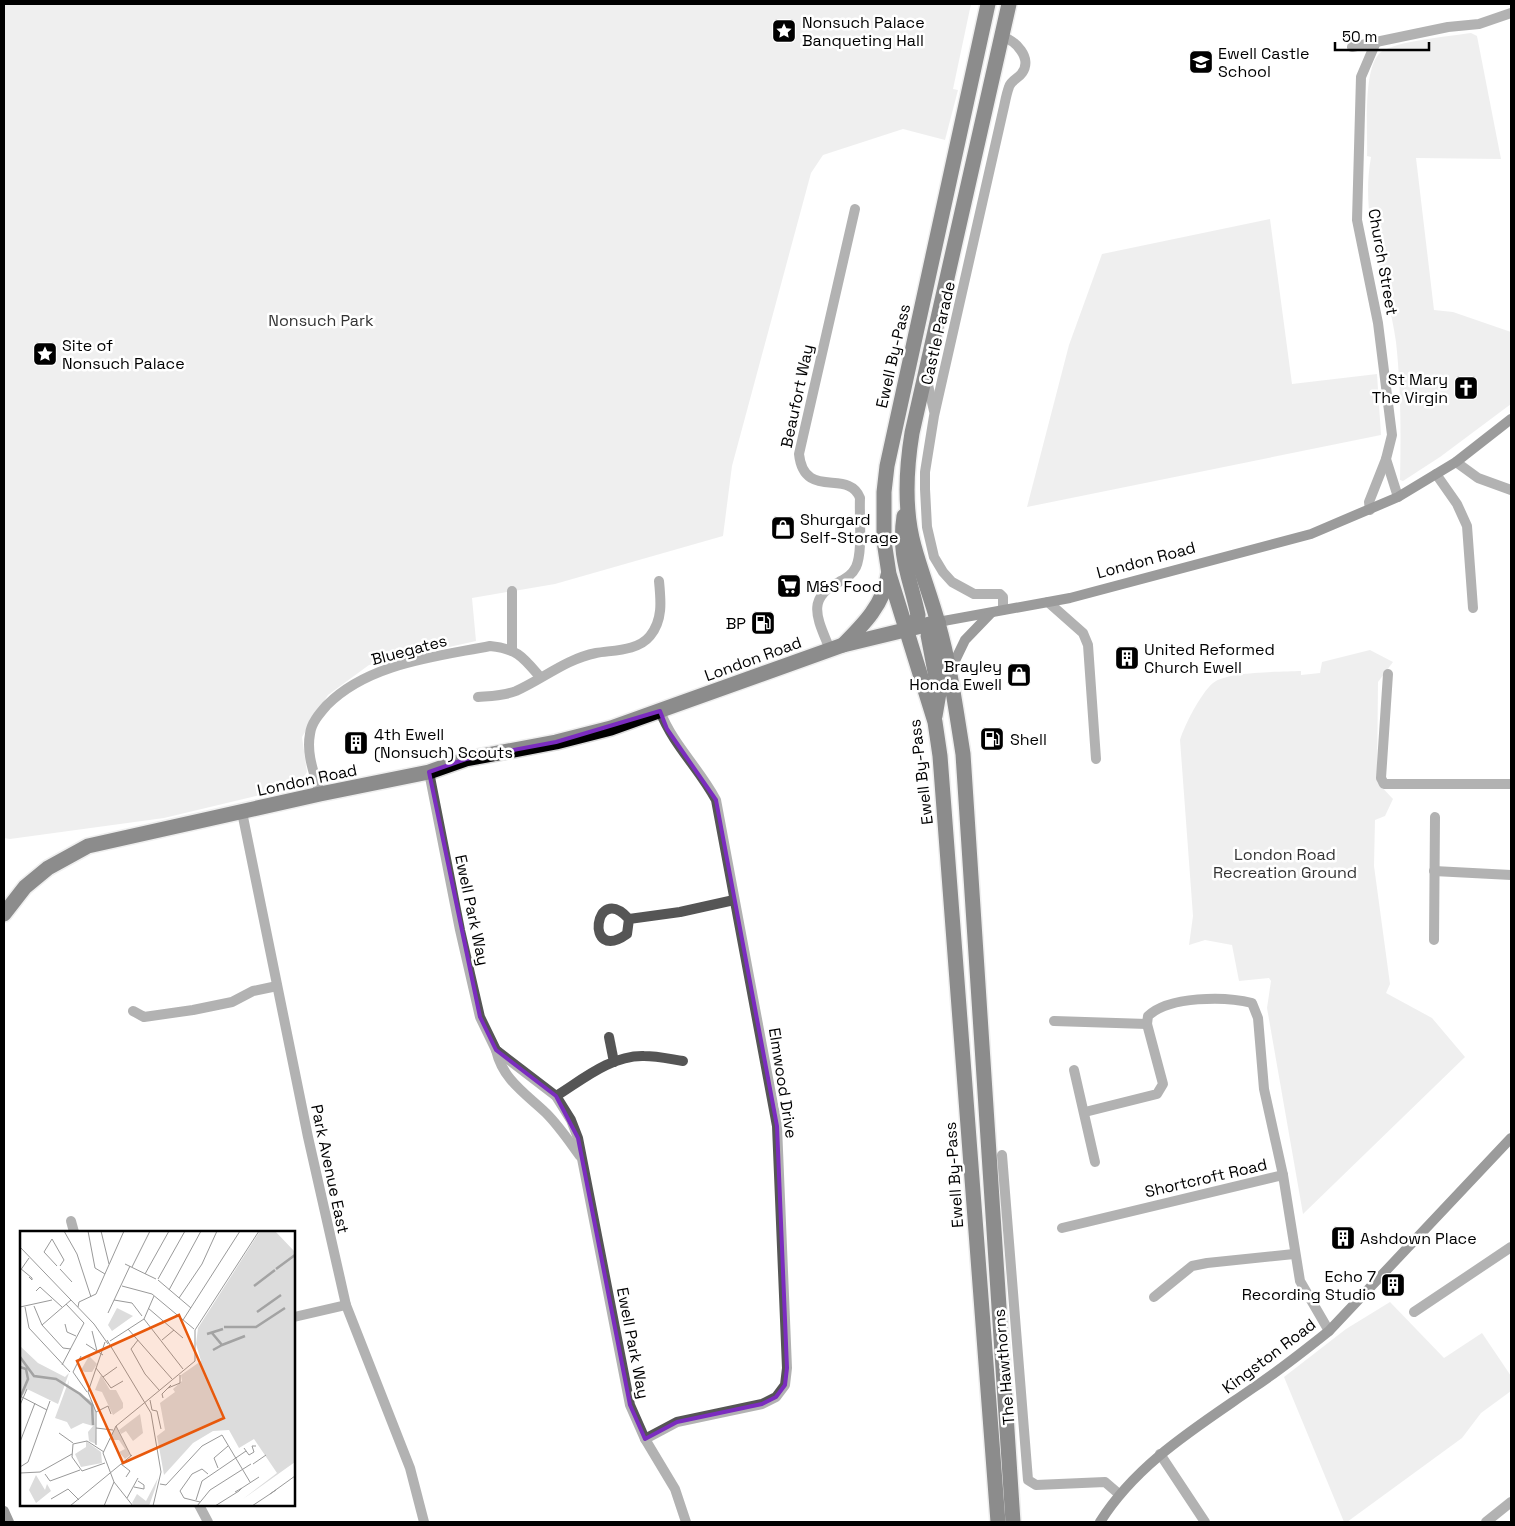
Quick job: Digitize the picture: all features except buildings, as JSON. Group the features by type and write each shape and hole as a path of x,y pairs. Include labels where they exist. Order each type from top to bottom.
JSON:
{"highway":[{"name":"Ewell By-Pass","path":"988,4 887,466 884,492 884,541 888,574 934,720 940,756 998,1522"},
{"path":"905,629 916,620 918,615 905,570 901,540 907,494 908,458 1009,4"},
{"path":"907,494 914,545 938,622 950,672 963,754 1014,1522"},
{"path":"836,648 864,624 878,604 888,574"},
{"path":"934,720 939,693 928,636 938,622"},
{"name":"London Road","path":"4,914 25,887 48,868 88,846 320,794 429,772 466,759 556,742 611,728 836,648 938,622"}],"main road":[{"name":"London Road","path":"938,622 1048,602 1311,534 1398,497 1456,462 1511,420"},
{"path":"950,672 965,640 992,613"},
{"name":"Kingston Road","path":"1100,1522 1119,1494 1160,1454 1188,1432 1297,1358 1329,1331 1511,1138"},
{"path":"4,1511 10,1522"}],"street":[{"path":"1352,47 1448,27 1479,24 1511,13"},
{"name":"Castle Parade","path":"1002,37 1017,44 1022,53 1025,68 1022,74 1009,87 934,416 925,472 925,490 927,527 934,557 943,572 964,590 974,594 1000,594 1003,597 1003,610"},
{"name":"Church Street","path":"1370,510 1369,502 1386,459 1392,435 1378,322 1357,220 1361,77 1376,42"},
{"name":"Beaufort Way","path":"836,648 818,618 817,603 826,588 850,576 856,567 860,498 857,491 850,487 811,478 804,474 800,465 799,454 855,209"},
{"path":"926,372 934,416"},
{"path":"1386,459 1398,497"},
{"path":"1456,462 1478,478 1511,490"},
{"path":"1436,474 1457,504 1467,526 1473,608"},
{"path":"478,697 500,696 515,691 562,665 594,654 635,647 649,638 658,624 661,607 659,581"},
{"path":"512,591 512,651"},
{"path":"1048,602 1083,633 1088,646 1096,759"},
{"name":"Bluegates","path":"320,794 309,754 310,733 318,714 337,695 367,677 388,669 490,646 522,655 540,678"},
{"path":"1388,674 1381,778 1384,784 1511,784"},
{"name":"Elmwood Drive","path":"644,1439 677,1422 762,1404 776,1397 785,1385 787,1368 777,1126 716,800 705,780 667,730 660,711"},
{"name":"Ewell Park Way","path":"429,772 460,930 480,1016 496,1050 500,1065 512,1083 560,1129 582,1159"},
{"name":"Park Avenue East","path":"242,812 308,1137 346,1305 410,1468 424,1522"},
{"path":"1434,940 1435,817"},
{"path":"1434,871 1511,875"},
{"path":"629,919 680,912 734,900"},
{"path":"133,1011 144,1017 193,1010 232,1002 253,991 277,986"},
{"path":"1085,1112 1156,1094 1163,1084 1147,1024 1148,1016 1153,1011 1201,999 1242,1000 1252,1003 1258,1018 1264,1089 1283,1175"},
{"path":"1054,1021 1147,1024"},
{"path":"609,1037 614,1062"},
{"name":"Ewell Park Way","path":"496,1050 556,1096 571,1120 582,1159 630,1405 644,1439 675,1489 686,1522"},
{"path":"556,1096 614,1062 643,1056 683,1061"},
{"path":"1074,1070 1095,1162"},
{"name":"The Hawthorns","path":"1002,1155 1028,1480 1036,1486 1105,1482 1119,1494"},
{"name":"Shortcroft Road","path":"1062,1228 1283,1175 1294,1254 1300,1281 1329,1331"},
{"path":"71,1221 74,1231"},
{"path":"1414,1312 1511,1247"},
{"path":"1154,1297 1192,1266 1294,1254"},
{"path":"295,1317 346,1305"},
{"path":"1160,1454 1205,1522"},
{"path":"1486,1522 1511,1502"},
{"path":"200,1506 208,1522"}],"highlighted area":[{"path":"660,711 667,729 716,800 777,1126 787,1368 785,1385 776,1397 762,1404 677,1422 645,1439 630,1405 578,1138 556,1096 496,1050 480,1017 429,772 466,759 556,742"}],"green space":[{"name":"Nonsuch Park","path":"4,4 971,4 953,89 958,90 945,140 903,129 823,155 811,173 732,466 723,536 555,584 472,598 476,641 369,665 328,695 302,737 307,772 298,786 164,818 10,839 4,838"},
{"path":"1471,33 1477,36 1501,159 1416,158 1434,310 1453,312 1511,332 1511,404 1440,457 1403,481 1400,480 1399,376 1396,342 1371,228 1368,182 1371,157 1367,156 1368,85 1375,60 1381,52 1388,48"},
{"path":"1270,219 1292,384 1377,374 1381,435 1027,507 1069,345 1102,254"},
{"name":"London Road Recreation Ground","path":"1370,650 1393,662 1378,682 1377,782 1393,799 1385,816 1375,820 1374,866 1390,984 1386,993 1432,1018 1465,1057 1303,1214 1267,1008 1271,981 1269,978 1239,981 1232,945 1205,940 1189,945 1193,916 1180,740 1189,718 1199,701 1208,688 1220,679 1255,673 1301,671 1301,675 1320,673 1322,662"},
{"path":"1390,1302 1444,1358 1482,1333 1511,1376 1511,1391 1481,1413 1462,1438 1347,1522 1344,1522 1284,1377 1346,1329"}],"place":[{"name":"Nonsuch Palace Banqueting Hall","path":"784,31"},
{"name":"Ewell Castle School","path":"1201,62"},
{"name":"Site of Nonsuch Palace","path":"45,354"},
{"name":"St Mary The Virgin","path":"1466,388"},
{"name":"Shurgard Self-Storage","path":"783,528"},
{"name":"M&S Food","path":"789,586"},
{"name":"BP","path":"763,623"},
{"name":"United Reformed Church Ewell","path":"1127,658"},
{"name":"Brayley Honda Ewell","path":"1019,675"},
{"name":"Shell","path":"992,739"},
{"name":"4th Ewell (Nonsuch) Scouts","path":"356,743"},
{"name":"Ashdown Place","path":"1343,1238"},
{"name":"Echo 7 Recording Studio","path":"1393,1285"}]}
